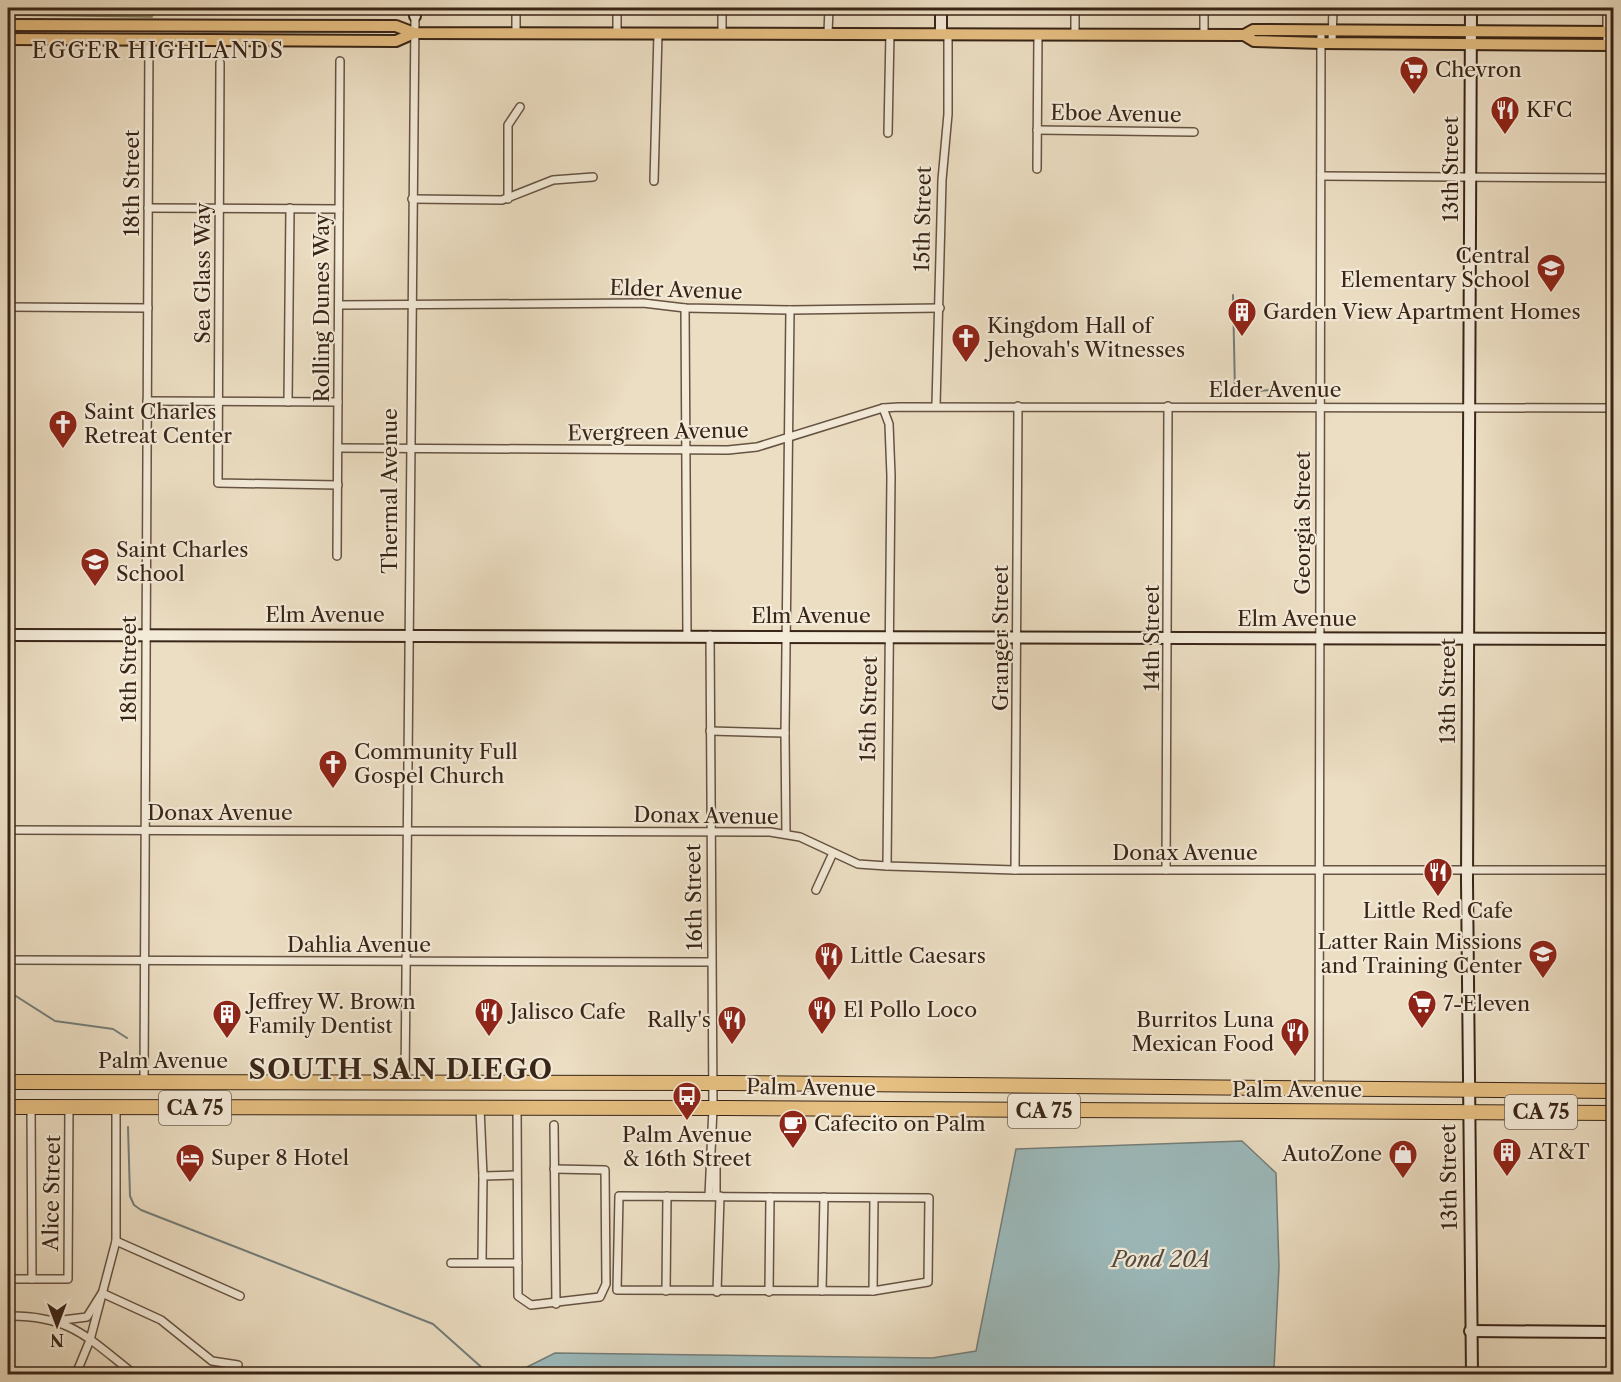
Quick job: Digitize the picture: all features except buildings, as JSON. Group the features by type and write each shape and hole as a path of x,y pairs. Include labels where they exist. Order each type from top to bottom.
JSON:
{"highway":[{"name":"Palm Avenue","path":"8,1082 712,1083 1614,1091"},
{"name":"Palm Avenue","path":"8,1107 1614,1113"}],"main road":[{"path":"8,25 396,26 414,33 1244,35 1253,30 1610,32"},
{"path":"8,39 396,41 414,33"},
{"path":"1244,35 1254,41 1327,43 1610,45"}],"street":[{"path":"516,8 516,33"},
{"path":"617,33 618,8"},
{"path":"722,8 722,32"},
{"path":"828,33 829,8"},
{"name":"15th Street","path":"936,405 942,180 948,114 941,8"},
{"path":"1075,8 1075,35"},
{"path":"1204,8 1204,35"},
{"name":"Georgia Street","path":"1319,1088 1321,177 1327,30 1333,8"},
{"name":"13th Street","path":"1471,8 1467,870 1472,1374"},
{"path":"1607,8 1610,45"},
{"name":"Thermal Avenue","path":"405,1083 415,12"},
{"path":"149,27 149,40"},
{"name":"Georgia Street","path":"1327,30 1327,43"},
{"path":"654,181 658,33"},
{"path":"888,133 890,33"},
{"path":"1037,169 1038,35"},
{"name":"18th Street","path":"144,1082 149,40"},
{"name":"Rolling Dunes Way","path":"337,556 340,61"},
{"name":"Sea Glass Way","path":"220,63 218,483 338,485"},
{"path":"508,199 508,125 519,107"},
{"name":"Eboe Avenue","path":"1037,130 1194,132"},
{"path":"412,199 508,199 553,180 593,177"},
{"path":"1321,177 1614,177"},
{"path":"148,208 339,209"},
{"path":"288,402 290,208"},
{"name":"Elder Avenue","path":"339,305 643,303 685,308 790,310 940,308"},
{"path":"8,308 148,308"},
{"path":"685,308 687,635"},
{"path":"786,834 784,733 788,635 786,460 789,438 790,310"},
{"path":"147,401 338,402"},
{"name":"Elder Avenue","path":"936,405 1614,408"},
{"name":"Evergreen Avenue","path":"338,448 687,450 757,447 883,408 936,405"},
{"name":"Granger Street","path":"1015,870 1018,406"},
{"name":"14th Street","path":"1166,870 1169,638 1168,406"},
{"name":"15th Street","path":"883,408 889,424 891,476 887,866"},
{"name":"Elm Avenue","path":"8,635 890,635 1614,639"},
{"name":"16th Street","path":"710,635 712,1159 709,1166 715,1196 717,1292"},
{"path":"710,731 784,733"},
{"name":"Donax Avenue","path":"8,830 709,831 786,834 858,864 887,866 1015,870 1614,870"},
{"path":"816,890 833,853"},
{"name":"Dahlia Avenue","path":"8,960 711,962"},
{"path":"8,1279 32,1279 31,1107"},
{"name":"Alice Street","path":"32,1279 68,1279 69,1107"},
{"path":"76,1374 90,1340 116,1241 117,1108"},
{"path":"480,1108 483,1176 482,1261"},
{"path":"517,1108 518,1296 531,1305 556,1304 600,1297 606,1284 605,1170 554,1169"},
{"path":"554,1125 556,1304"},
{"path":"483,1176 516,1175"},
{"path":"619,1196 715,1196 929,1198 928,1282 873,1291 616,1290 619,1196"},
{"path":"666,1291 667,1196"},
{"path":"769,1292 770,1197"},
{"path":"822,1292 824,1197"},
{"path":"873,1291 874,1198"},
{"path":"116,1241 240,1296"},
{"path":"451,1263 482,1261 518,1263"},
{"path":"55,1322 87,1317 102,1293"},
{"path":"102,1293 162,1320 212,1361 238,1365"},
{"path":"8,1316 33,1316 69,1325 134,1374"},
{"path":"1470,1331 1614,1332"},
{"path":"8,1373 14,1374"}],"green space":[{"path":"8,8 152,8 152,17 8,15"}],"water":[{"name":"Pond 20A","path":"1242,1141 1276,1173 1279,1267 1274,1369 1277,1374 513,1374 555,1353 932,1358 976,1351 1016,1149"}],"waterway":[{"path":"1233,295 1235,393 1270,390 1275,387"},
{"path":"8,991 55,1021 113,1029 127,1038"},
{"path":"128,1127 130,1196 134,1205 141,1210 433,1324 489,1374"}],"place":[{"name":"Chevron","path":"1414,96"},
{"name":"KFC","path":"1505,136"},
{"name":"Central Elementary School","path":"1551,294"},
{"name":"Garden View Apartment Homes","path":"1242,338"},
{"name":"Kingdom Hall of Jehovah's Witnesses","path":"966,364"},
{"name":"Saint Charles Retreat Center","path":"63,450"},
{"name":"Saint Charles School","path":"95,588"},
{"name":"Community Full Gospel Church","path":"333,790"},
{"name":"Little Red Cafe","path":"1438,898"},
{"name":"Latter Rain Missions and Training Center","path":"1543,980"},
{"name":"Little Caesars","path":"829,982"},
{"name":"7-Eleven","path":"1422,1030"},
{"name":"El Pollo Loco","path":"822,1036"},
{"name":"Jalisco Cafe","path":"489,1038"},
{"name":"Jeffrey W. Brown Family Dentist","path":"227,1040"},
{"name":"Rally's","path":"732,1046"},
{"name":"Burritos Luna Mexican Food","path":"1295,1058"},
{"name":"Palm Avenue & 16th Street","path":"687,1122"},
{"name":"Cafecito on Palm","path":"793,1150"},
{"name":"AT&T","path":"1507,1178"},
{"name":"AutoZone","path":"1403,1180"},
{"name":"Super 8 Hotel","path":"190,1184"}],"district":[{"name":"EGGER HIGHLANDS","path":"158,50"},
{"name":"SOUTH SAN DIEGO","path":"401,1070"}]}
